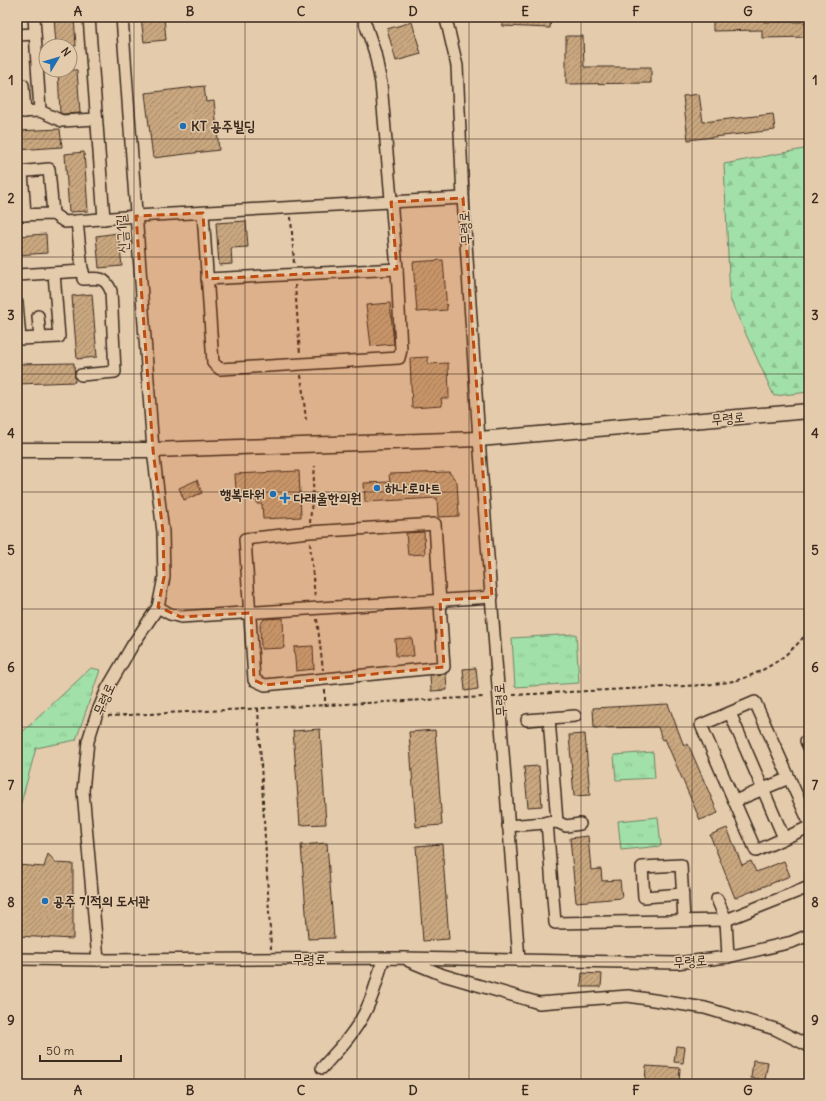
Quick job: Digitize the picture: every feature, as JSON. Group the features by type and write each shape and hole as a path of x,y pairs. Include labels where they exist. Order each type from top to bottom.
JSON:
{"main road":[{"name":"무령로","path":"17,450 153,450 479,440 809,411"}],"street":[{"path":"34,17 40,111"},
{"path":"89,17 104,219"},
{"name":"신금1길","path":"122,17 153,450"},
{"path":"202,213 213,363 220,369 399,358 401,350 397,269 381,83 375,53 363,17"},
{"name":"무령로","path":"445,17 457,66 463,198 479,440 519,960"},
{"path":"17,35 35,34"},
{"path":"23,85 21,112 40,111 62,121 96,119"},
{"path":"53,214 49,169 19,172 21,215 53,214 65,222 136,216 463,198"},
{"path":"77,221 84,279 103,279 108,284 111,291 115,372 81,375"},
{"path":"207,279 397,269"},
{"path":"17,275 83,271"},
{"path":"17,303 20,340 59,337 54,273"},
{"path":"38,316 40,338"},
{"name":"무령로","path":"98,960 83,790 88,741 107,689 132,646 158,607 164,577 163,532 153,450"},
{"path":"435,524 440,600 444,667 265,685 254,680 251,613 245,538 309,532 435,524"},
{"path":"158,607 170,614 181,617 492,597"},
{"path":"809,822 756,702 701,725 756,850 809,827"},
{"path":"730,713 784,838"},
{"path":"527,720 575,716"},
{"path":"549,718 555,923 726,920 809,887"},
{"path":"809,742 806,741 809,747"},
{"path":"735,801 789,778"},
{"path":"508,826 552,822 566,826 580,824"},
{"path":"683,894 684,920"},
{"path":"717,899 726,920 728,958"},
{"name":"무령로","path":"17,959 98,960 403,958 676,963 728,958 792,942 809,935"},
{"path":"403,958 443,975 539,1003 628,996 705,1008 775,1029 809,1046"},
{"path":"322,1068 346,1042 363,1015 375,987 383,959"}],"path":[{"path":"290,208 300,364 306,420"},
{"path":"315,466 309,532 324,678 325,705"},
{"path":"513,695 703,685 734,681 762,671 783,657 801,642 809,630"},
{"path":"108,716 484,697"},
{"path":"258,708 271,951"}],"highlighted area":[{"path":"463,198 492,597 440,600 444,667 265,685 254,680 251,613 181,617 158,607 164,577 163,532 153,450 136,216 203,213 207,279 397,269 391,202"}],"green space":[{"path":"809,148 809,392 774,396 730,299 724,164"},
{"path":"576,634 579,683 515,687 512,638"},
{"path":"91,668 100,670 76,740 36,748 17,818 17,737"},
{"path":"653,752 655,778 616,780 614,755"},
{"path":"658,817 661,846 621,850 618,821"}],"building":[{"path":"54,17 74,17 75,38 55,38"},
{"path":"141,17 164,17 166,40 144,42"},
{"path":"503,17 551,17 550,28 502,26"},
{"path":"713,17 764,17 764,22 809,22 809,37 762,38 762,30 713,31"},
{"path":"412,22 421,54 396,61 387,29"},
{"path":"566,36 583,36 584,67 651,67 651,83 566,84"},
{"path":"58,78 78,78 80,113 60,113"},
{"name":"KT 공주빌딩","path":"204,86 206,102 214,101 219,150 153,158 145,93"},
{"path":"699,94 703,122 773,114 775,130 688,140 683,96"},
{"path":"60,129 62,147 17,150 17,131"},
{"path":"84,152 88,211 69,212 65,154"},
{"path":"246,221 248,247 231,248 232,264 219,265 216,223"},
{"path":"118,233 122,266 99,268 96,236"},
{"path":"46,234 47,253 17,255 17,236"},
{"path":"443,260 447,310 417,312 413,262"},
{"path":"92,294 97,357 77,359 72,296"},
{"path":"390,303 394,344 371,346 366,305"},
{"path":"428,357 428,364 448,363 449,398 441,398 442,406 412,408 410,358"},
{"path":"74,363 75,382 17,384 17,364"},
{"name":"행복타워","path":"299,471 301,517 263,519 262,504 257,504 257,500 250,500 249,495 246,496 246,492 236,492 235,474"},
{"path":"449,472 457,482 459,516 438,517 437,498 365,502 364,483 390,482 389,474"},
{"path":"197,480 202,493 184,500 179,488"},
{"path":"424,532 425,554 408,555 406,533"},
{"path":"283,618 284,648 261,649 260,625 264,619"},
{"path":"412,638 414,656 396,656 395,639"},
{"path":"313,646 314,669 296,671 294,647"},
{"path":"476,668 478,689 465,691 463,669"},
{"path":"446,674 447,690 431,691 430,675"},
{"path":"668,704 684,746 688,744 718,813 700,820 665,739 662,740 658,727 594,728 593,708"},
{"path":"320,729 326,824 300,825 293,731"},
{"path":"435,730 442,825 416,827 409,732"},
{"path":"585,734 590,795 574,796 569,735"},
{"path":"539,766 542,806 528,807 524,767"},
{"path":"727,828 742,865 751,861 756,872 784,861 790,876 735,898 710,835"},
{"path":"588,836 591,870 601,869 602,881 620,880 622,898 576,902 570,838"},
{"path":"327,843 334,938 308,939 301,845"},
{"path":"442,844 449,939 423,941 416,846"},
{"name":"공주 기적의 도서관","path":"48,854 55,863 73,864 73,939 17,936 17,865 44,867"},
{"path":"582,973 602,974 601,987 581,987"},
{"path":"676,1046 685,1047 683,1063 674,1062"},
{"path":"753,1060 768,1062 765,1080 751,1078"},
{"path":"646,1066 680,1068 679,1084 645,1084"}],"place":[{"name":"KT 공주빌딩","path":"183,126"},
{"name":"하나로마트","path":"377,488"},
{"name":"행복타워","path":"273,494"},
{"name":"다래울한의원","path":"285,498"},
{"name":"공주 기적의 도서관","path":"45,901"}]}
